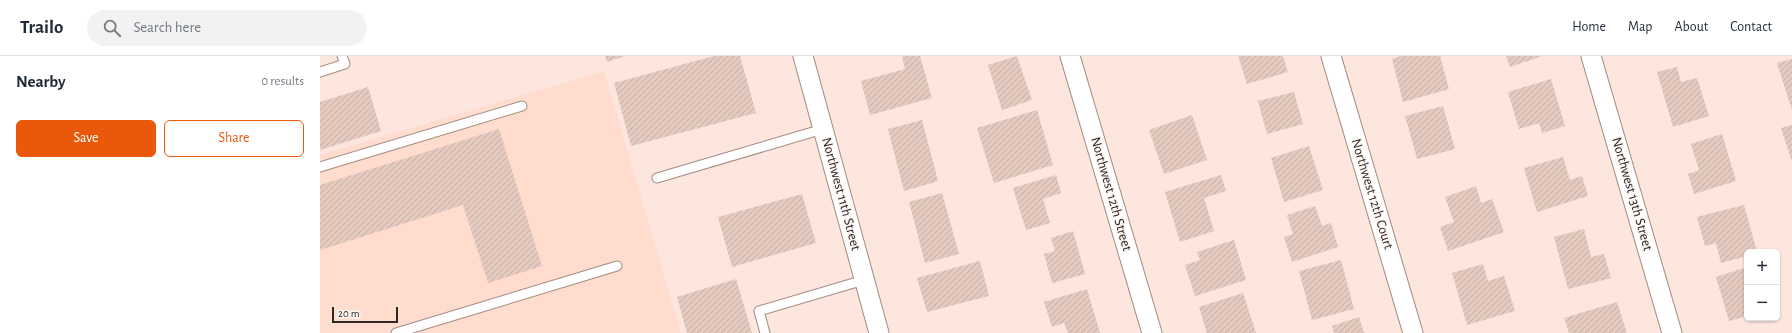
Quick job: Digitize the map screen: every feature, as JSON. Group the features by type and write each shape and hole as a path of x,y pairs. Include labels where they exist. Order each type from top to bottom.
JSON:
{"street":[{"name":"Northwest 11th Street","path":"803,56 879,333"},
{"name":"Northwest 12th Street","path":"1070,56 1152,333"},
{"name":"Northwest 12th Court","path":"1331,56 1413,333"},
{"name":"Northwest 13th Street","path":"1591,56 1672,333"}],"lane":[{"path":"320,72 345,64 342,56"},
{"path":"320,167 522,106"},
{"path":"657,178 823,129"},
{"path":"396,333 617,266"},
{"path":"765,333 759,311 864,280"}],"shaded area":[{"path":"604,71 681,333 320,333 320,155"}],"building":[{"path":"605,56 625,56 607,62"},
{"path":"714,56 740,56 756,113 631,146 614,83"},
{"path":"902,56 920,56 932,98 870,115 861,81 905,69"},
{"path":"1017,56 1032,100 1002,110 988,65"},
{"path":"1238,56 1283,56 1288,72 1247,84"},
{"path":"1401,56 1440,56 1449,89 1403,102 1392,59"},
{"path":"1506,56 1542,56 1510,67"},
{"path":"1792,59 1792,110 1777,63"},
{"path":"1677,67 1681,82 1697,78 1709,116 1673,127 1657,72"},
{"path":"1551,79 1565,126 1542,133 1539,123 1519,129 1508,92"},
{"path":"368,87 381,131 320,150 320,102"},
{"path":"1294,92 1303,124 1267,134 1258,101"},
{"path":"1443,106 1455,149 1417,159 1405,116"},
{"path":"1037,110 1053,165 994,183 977,128"},
{"path":"1192,115 1207,160 1164,174 1149,130"},
{"path":"922,120 938,181 904,191 888,129"},
{"path":"1792,125 1792,162 1781,128"},
{"path":"499,129 542,266 488,283 463,205 320,250 320,185"},
{"path":"1722,134 1736,181 1694,194 1688,174 1699,170 1691,144"},
{"path":"1309,146 1323,190 1284,202 1271,158"},
{"path":"1563,157 1570,180 1582,176 1588,196 1537,212 1524,168"},
{"path":"1056,175 1061,193 1043,199 1050,223 1026,230 1013,188"},
{"path":"1221,175 1226,191 1204,198 1214,231 1180,242 1165,192"},
{"path":"1476,186 1481,203 1492,199 1504,232 1448,251 1440,227 1454,222 1445,197"},
{"path":"942,193 959,254 925,263 909,202"},
{"path":"802,194 816,243 732,267 718,217"},
{"path":"1744,205 1756,249 1744,249 1744,257 1721,263 1716,243 1705,246 1697,217"},
{"path":"1315,206 1322,226 1331,223 1338,247 1292,262 1284,237 1293,234 1287,215"},
{"path":"1584,229 1591,257 1604,254 1611,278 1568,289 1554,237"},
{"path":"1073,231 1085,274 1052,283 1044,254 1055,251 1051,238"},
{"path":"1234,240 1246,280 1195,296 1185,265 1200,260 1197,252"},
{"path":"1341,260 1354,309 1312,320 1299,271"},
{"path":"980,261 989,296 927,312 917,278"},
{"path":"1483,264 1488,281 1504,276 1515,311 1467,325 1452,273"},
{"path":"1744,268 1744,317 1729,321 1716,277"},
{"path":"736,279 752,333 687,333 677,297"},
{"path":"1087,289 1100,333 1068,333 1064,323 1052,327 1044,302"},
{"path":"1243,293 1256,333 1207,333 1199,307"},
{"path":"1617,302 1627,333 1569,333 1564,318"},
{"path":"1359,317 1364,333 1334,333 1332,326"}]}
